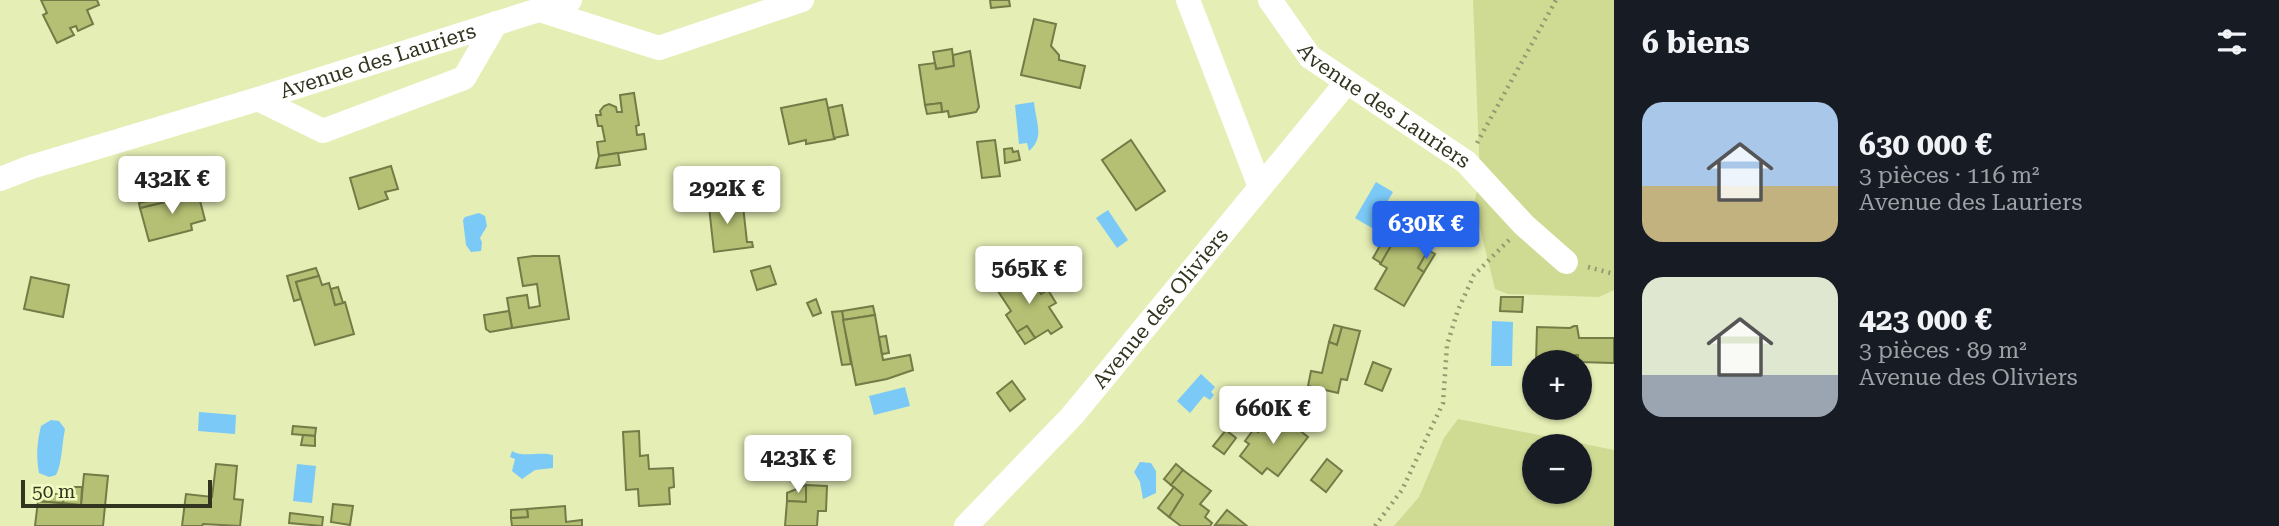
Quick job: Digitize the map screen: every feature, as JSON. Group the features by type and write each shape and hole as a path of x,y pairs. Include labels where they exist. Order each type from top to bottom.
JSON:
{"street":[{"name":"Avenue des Lauriers","path":"0,179 56,159 258,99 570,0"},
{"path":"540,10 659,48 802,0"},
{"path":"1188,0 1260,187"},
{"name":"Avenue des Lauriers","path":"1270,0 1310,57 1466,162 1524,225 1566,262"},
{"name":"Avenue des Lauriers","path":"258,99 323,131 464,78 496,23"},
{"name":"Avenue des Oliviers","path":"967,526 1072,416 1347,82"}],"path":[{"path":"1466,162 1556,0"},
{"path":"1375,526 1402,491 1443,403 1447,345 1458,310 1474,275 1524,225"}],"green space":[{"path":"1473,0 1614,0 1614,290 1599,297 1508,294 1495,289 1474,204 1480,178"},
{"path":"1458,419 1533,434 1522,434 1522,504 1592,504 1592,446 1614,450 1614,526 1394,526 1419,497 1444,438"}],"water":[{"path":"1034,102 1038,135 1029,151 1027,143 1019,144 1015,105"},
{"path":"1376,182 1393,192 1372,228 1355,218"},
{"path":"1108,210 1128,240 1117,248 1096,218"},
{"path":"479,213 485,216 487,226 480,238 481,251 471,252 466,245 463,220"},
{"path":"1492,321 1513,322 1512,366 1491,366"},
{"path":"1201,374 1215,387 1211,392 1214,395 1210,400 1204,396 1190,413 1177,401"},
{"path":"905,387 910,406 874,415 869,396"},
{"path":"199,412 236,415 235,434 198,431"},
{"path":"51,420 59,421 65,429 58,470 56,475 49,477 39,473 37,449 41,426"},
{"path":"512,451 553,455 553,468 535,470 522,479 512,471 515,459 510,457"},
{"path":"1140,462 1151,463 1156,471 1156,493 1143,499 1140,482 1134,472"},
{"path":"297,464 316,466 312,503 293,501"}],"building":[{"path":"41,0 97,0 99,5 87,10 93,24 78,31 76,26 70,28 74,35 57,43 43,15 47,13"},
{"path":"990,0 1009,0 1010,6 991,8"},
{"path":"1034,19 1056,24 1051,46 1059,55 1059,60 1085,66 1080,88 1021,75"},
{"path":"952,49 954,66 936,69 933,52"},
{"path":"970,51 979,107 976,112 949,117 948,111 942,112 941,103 925,105 919,65 935,63 936,69 954,66 953,55"},
{"path":"634,93 639,125 636,126 637,135 644,134 646,149 599,156 597,142 605,141 596,115 601,115 600,111 609,104 616,107 617,112 622,112 620,95"},
{"path":"826,99 835,139 806,144 806,140 789,144 781,108"},
{"path":"941,103 942,112 927,114 925,105"},
{"path":"842,105 848,135 834,138 828,108"},
{"path":"995,140 1000,176 982,178 977,142"},
{"path":"1131,140 1165,191 1136,210 1102,160"},
{"path":"1012,148 1013,152 1018,151 1020,160 1005,163 1004,149"},
{"path":"618,153 620,165 596,168 599,156"},
{"path":"391,166 398,189 385,192 388,199 359,209 350,178"},
{"path":"183,191 184,197 198,193 205,220 191,224 192,230 149,241 140,208 169,201 168,196"},
{"path":"742,195 743,206 727,208 726,196"},
{"path":"168,196 169,201 140,208 139,203"},
{"path":"726,196 727,208 743,206 747,242 752,242 753,247 714,252 708,198"},
{"path":"1408,216 1438,234 1418,268 1424,272 1404,306 1375,289 1387,268 1380,264"},
{"path":"1389,230 1397,235 1381,263 1373,258"},
{"path":"1428,250 1435,254 1424,272 1418,268"},
{"path":"559,256 569,319 512,328 507,298 527,295 529,308 540,306 537,284 523,286 518,258"},
{"path":"770,266 776,284 757,290 751,271"},
{"path":"316,268 319,276 296,282 301,299 294,301 287,276"},
{"path":"1026,270 1041,294 1048,290 1056,303 1049,307 1062,327 1051,334 1048,330 1035,338 1027,326 1017,332 1006,315 1011,311 996,288"},
{"path":"319,276 322,285 329,283 335,305 345,302 354,334 315,345 296,282"},
{"path":"31,277 69,285 63,317 24,309"},
{"path":"338,287 343,303 335,305 331,289"},
{"path":"1501,297 1523,297 1522,312 1500,311"},
{"path":"816,299 821,313 813,316 807,303"},
{"path":"873,306 875,315 843,320 842,311"},
{"path":"509,311 512,328 490,332 486,329 484,315"},
{"path":"842,311 851,364 842,365 832,312"},
{"path":"875,315 883,360 910,355 913,370 856,385 843,320"},
{"path":"1334,325 1342,327 1337,345 1329,342"},
{"path":"1027,326 1035,338 1025,344 1017,332"},
{"path":"1577,326 1579,338 1614,338 1614,363 1592,362 1592,350 1536,350 1537,327"},
{"path":"1342,327 1360,331 1347,380 1341,379 1338,393 1308,386 1311,371 1322,373 1329,342 1337,345"},
{"path":"886,336 889,353 882,354 879,337"},
{"path":"1373,362 1391,369 1382,391 1365,384"},
{"path":"1012,381 1025,399 1010,411 997,393"},
{"path":"1283,417 1308,437 1278,476 1267,468 1262,474 1240,456 1249,444 1245,441 1254,429 1258,432 1267,420 1276,427"},
{"path":"293,426 316,428 315,436 292,434"},
{"path":"1226,430 1236,438 1224,454 1213,446"},
{"path":"639,431 640,456 648,455 649,469 673,468 674,487 669,488 670,504 639,506 638,489 626,490 623,432"},
{"path":"303,435 315,436 315,446 301,445"},
{"path":"1327,459 1342,471 1326,492 1311,480"},
{"path":"216,464 237,466 234,499 243,500 240,526 182,526 186,494 212,497"},
{"path":"1176,464 1183,470 1171,485 1164,479"},
{"path":"1183,470 1211,491 1200,504 1209,511 1205,517 1212,523 1210,526 1181,526 1169,517 1183,495 1171,485"},
{"path":"84,474 108,476 103,526 35,526 38,501 81,505"},
{"path":"806,485 806,502 787,501 787,493"},
{"path":"806,485 827,486 826,511 818,511 817,526 785,526 787,501 806,502"},
{"path":"74,487 82,487 81,505 63,503 64,495"},
{"path":"1174,487 1183,495 1169,517 1158,508"},
{"path":"39,492 64,495 63,503 38,501"},
{"path":"333,504 353,506 350,525 331,522"},
{"path":"565,506 566,522 582,520 582,526 512,526 511,518 528,517 527,509"},
{"path":"527,509 528,517 511,518 511,510"},
{"path":"1227,510 1247,526 1215,525"},
{"path":"290,513 323,517 322,526 289,523"}]}
